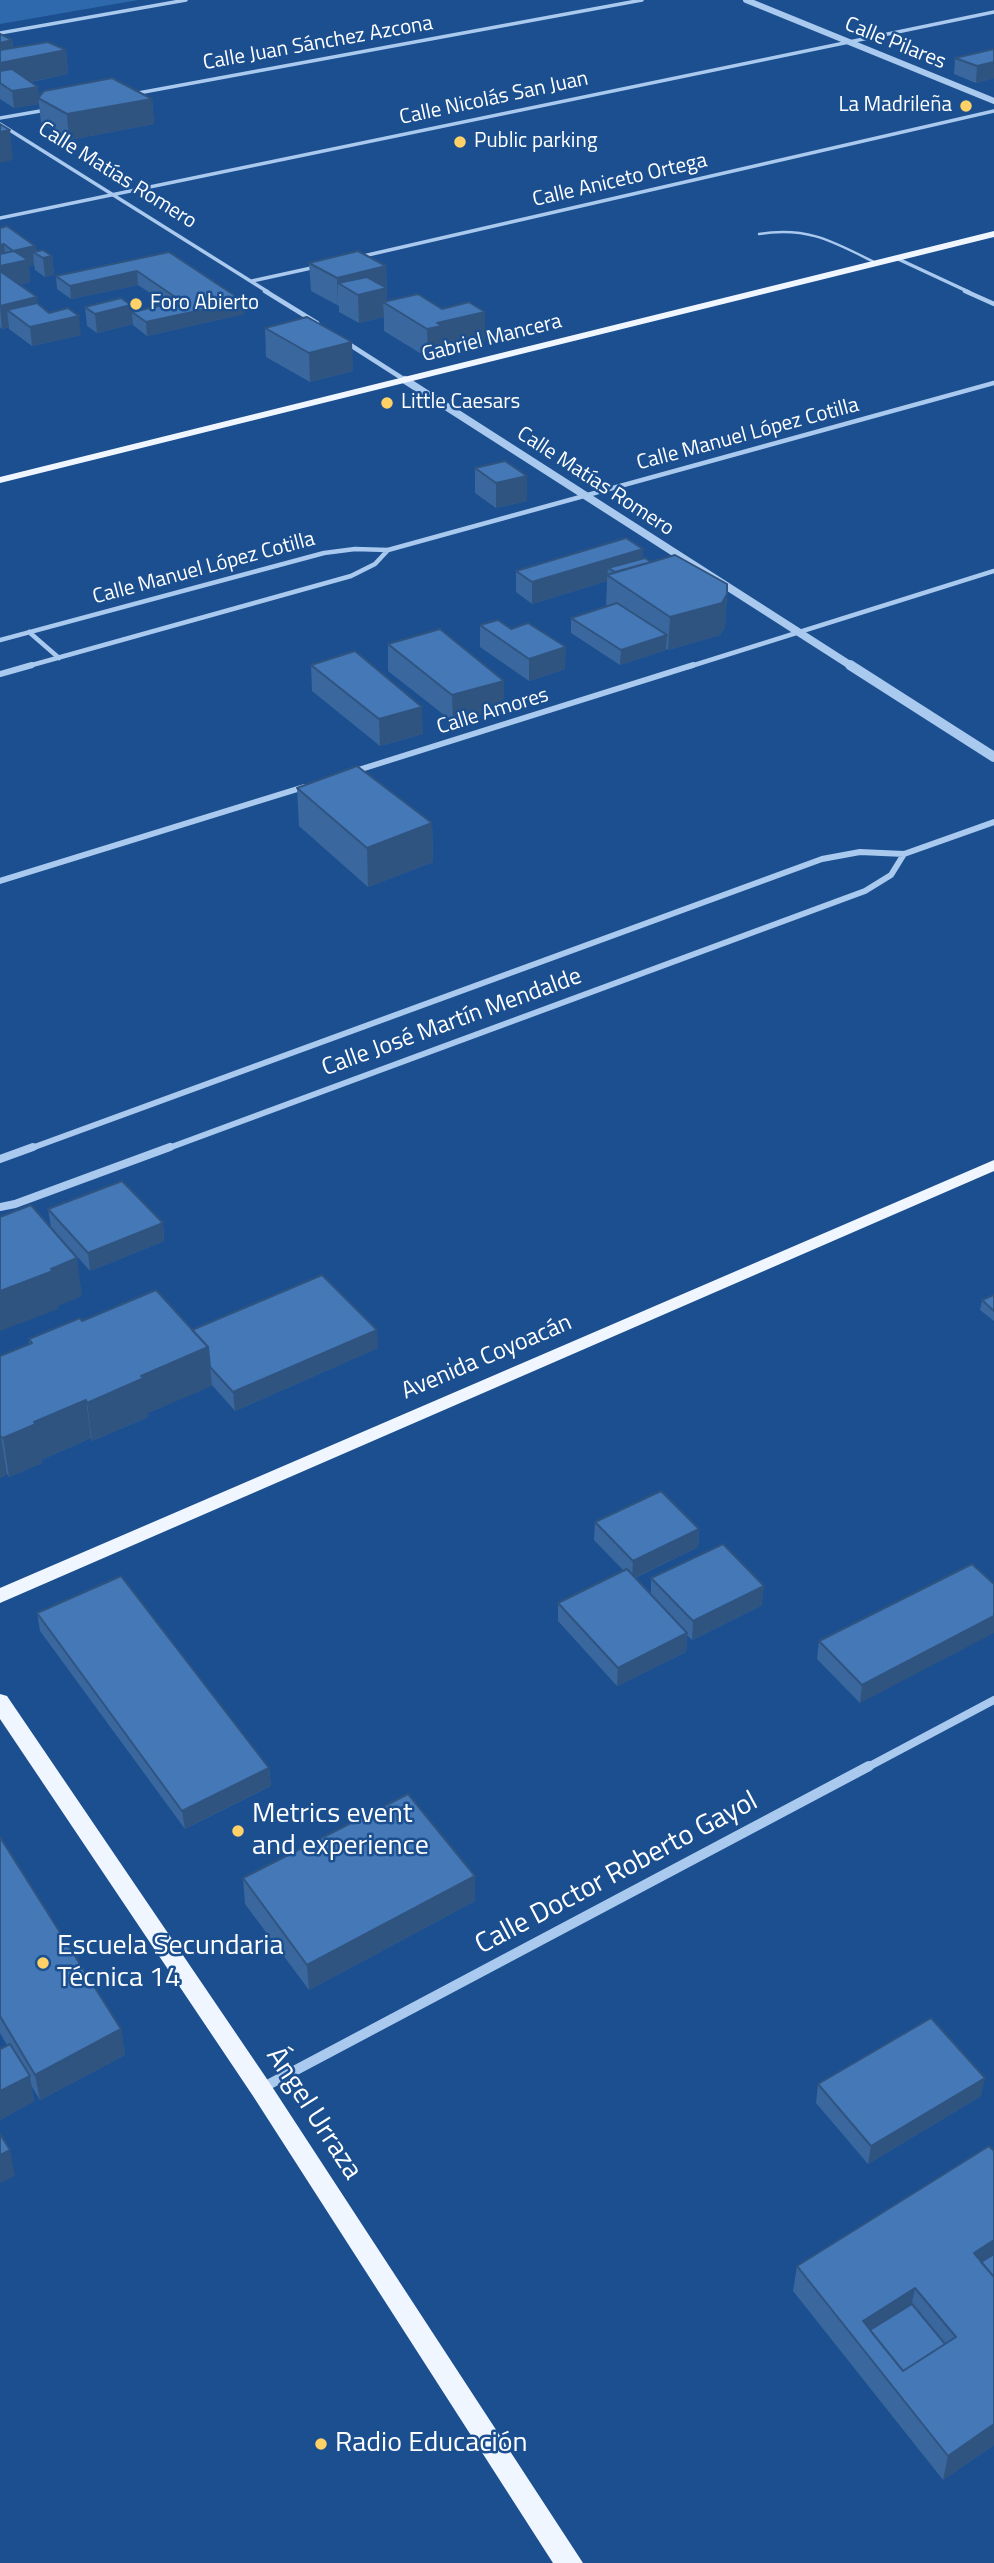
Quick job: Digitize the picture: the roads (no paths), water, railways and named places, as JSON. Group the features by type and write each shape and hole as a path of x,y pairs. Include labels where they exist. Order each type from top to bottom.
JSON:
{"main road":[{"name":"Gabriel Mancera","path":"0,480 994,234"},
{"name":"Avenida Coyoacán","path":"0,1597 994,1165"},
{"name":"Ángel Urraza","path":"0,1702 261,2089 569,2563"}],"street":[{"path":"0,33 186,0"},
{"name":"Calle Juan Sánchez Azcona","path":"123,96 642,0"},
{"name":"Calle Pilares","path":"746,0 994,101"},
{"name":"Calle Nicolás San Juan","path":"0,218 994,12"},
{"path":"0,118 55,108"},
{"name":"Calle Aniceto Ortega","path":"347,260 994,111"},
{"name":"Calle Matías Romero","path":"0,124 323,327"},
{"path":"896,258 994,304"},
{"path":"252,281 320,266"},
{"name":"Calle Matías Romero","path":"334,335 994,757"},
{"name":"Calle Manuel López Cotilla","path":"0,640 324,554 355,549 388,550 994,383"},
{"name":"Calle Manuel López Cotilla","path":"0,674 351,576 374,564 388,550"},
{"name":"Calle Amores","path":"347,774 994,571"},
{"path":"29,632 59,658"},
{"path":"0,881 307,786"},
{"name":"Calle José Martín Mendalde","path":"0,1159 822,859 860,852 904,854 994,822"},
{"name":"Calle José Martín Mendalde","path":"0,1207 15,1205 865,891 891,875 904,854"},
{"name":"Calle Doctor Roberto Gayol","path":"261,2089 994,1699"}],"lane":[{"path":"759,234 789,229 802,230 876,263"}],"place":[{"name":"La Madrileña","path":"966,106"},
{"name":"Public parking","path":"460,142"},
{"name":"Foro Abierto","path":"136,304"},
{"name":"Little Caesars","path":"387,403"},
{"name":"Metrics event and experience","path":"238,1831"},
{"name":"Escuela Secundaria Técnica 14","path":"43,1963"},
{"name":"Radio Educación","path":"321,2444"}]}
